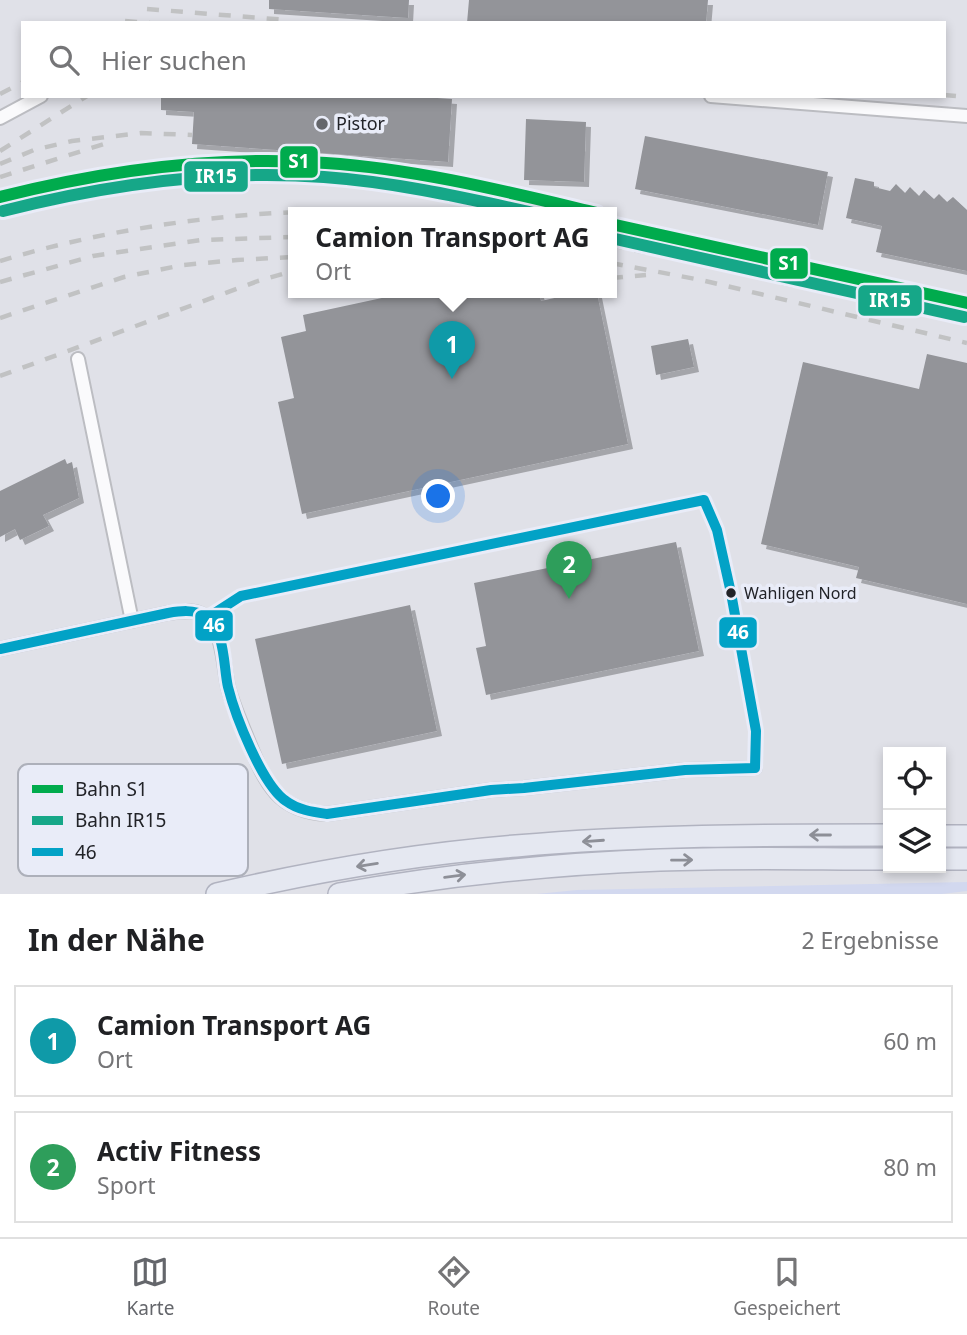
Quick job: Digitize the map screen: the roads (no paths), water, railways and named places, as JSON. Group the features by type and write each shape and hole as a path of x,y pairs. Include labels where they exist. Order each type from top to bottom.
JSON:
{"highway":[{"path":"217,894 365,865 516,846 654,837 883,835"},
{"path":"946,836 967,836"},
{"path":"339,894 473,874 660,860 883,859"},
{"path":"946,859 967,859"}],"street":[{"path":"0,118 37,98"},
{"path":"737,98 967,116"},
{"path":"78,359 132,621"},
{"path":"0,649 168,613 187,610 198,613 207,618 213,626 236,711 265,780 282,800 304,811 327,814 491,790 685,771 755,768"}],"railway":[{"path":"147,9 287,20"},
{"path":"0,94 21,83"},
{"path":"946,95 967,97"},
{"path":"0,151 84,98"},
{"path":"0,164 34,150 72,141 141,133 192,135"},
{"path":"0,177 104,144"},
{"path":"0,261 49,247 151,227 203,219 288,213"},
{"path":"0,282 93,256 201,240 288,237"},
{"path":"617,246 718,265 898,288"},
{"path":"0,318 124,277 183,265 288,257"},
{"path":"617,264 701,280 967,343"},
{"path":"0,376 288,272"},
{"path":"617,277 646,275"},
{"path":"782,283 954,319"}],"rail line":[{"name":"S1","path":"0,197 121,172 202,163 285,161 394,170 571,207"},
{"name":"IR15","path":"3,211 122,186 243,175 324,177 377,183 506,207"},
{"name":"S1","path":"617,225 967,303"},
{"name":"IR15","path":"617,239 964,317"}],"place":[{"name":"Pistor","path":"322,124"},
{"name":"Camion Transport AG","path":"452,379"},
{"name":"Wahligen Nord","path":"731,593"},
{"name":"Activ Fitness","path":"569,599"}]}
